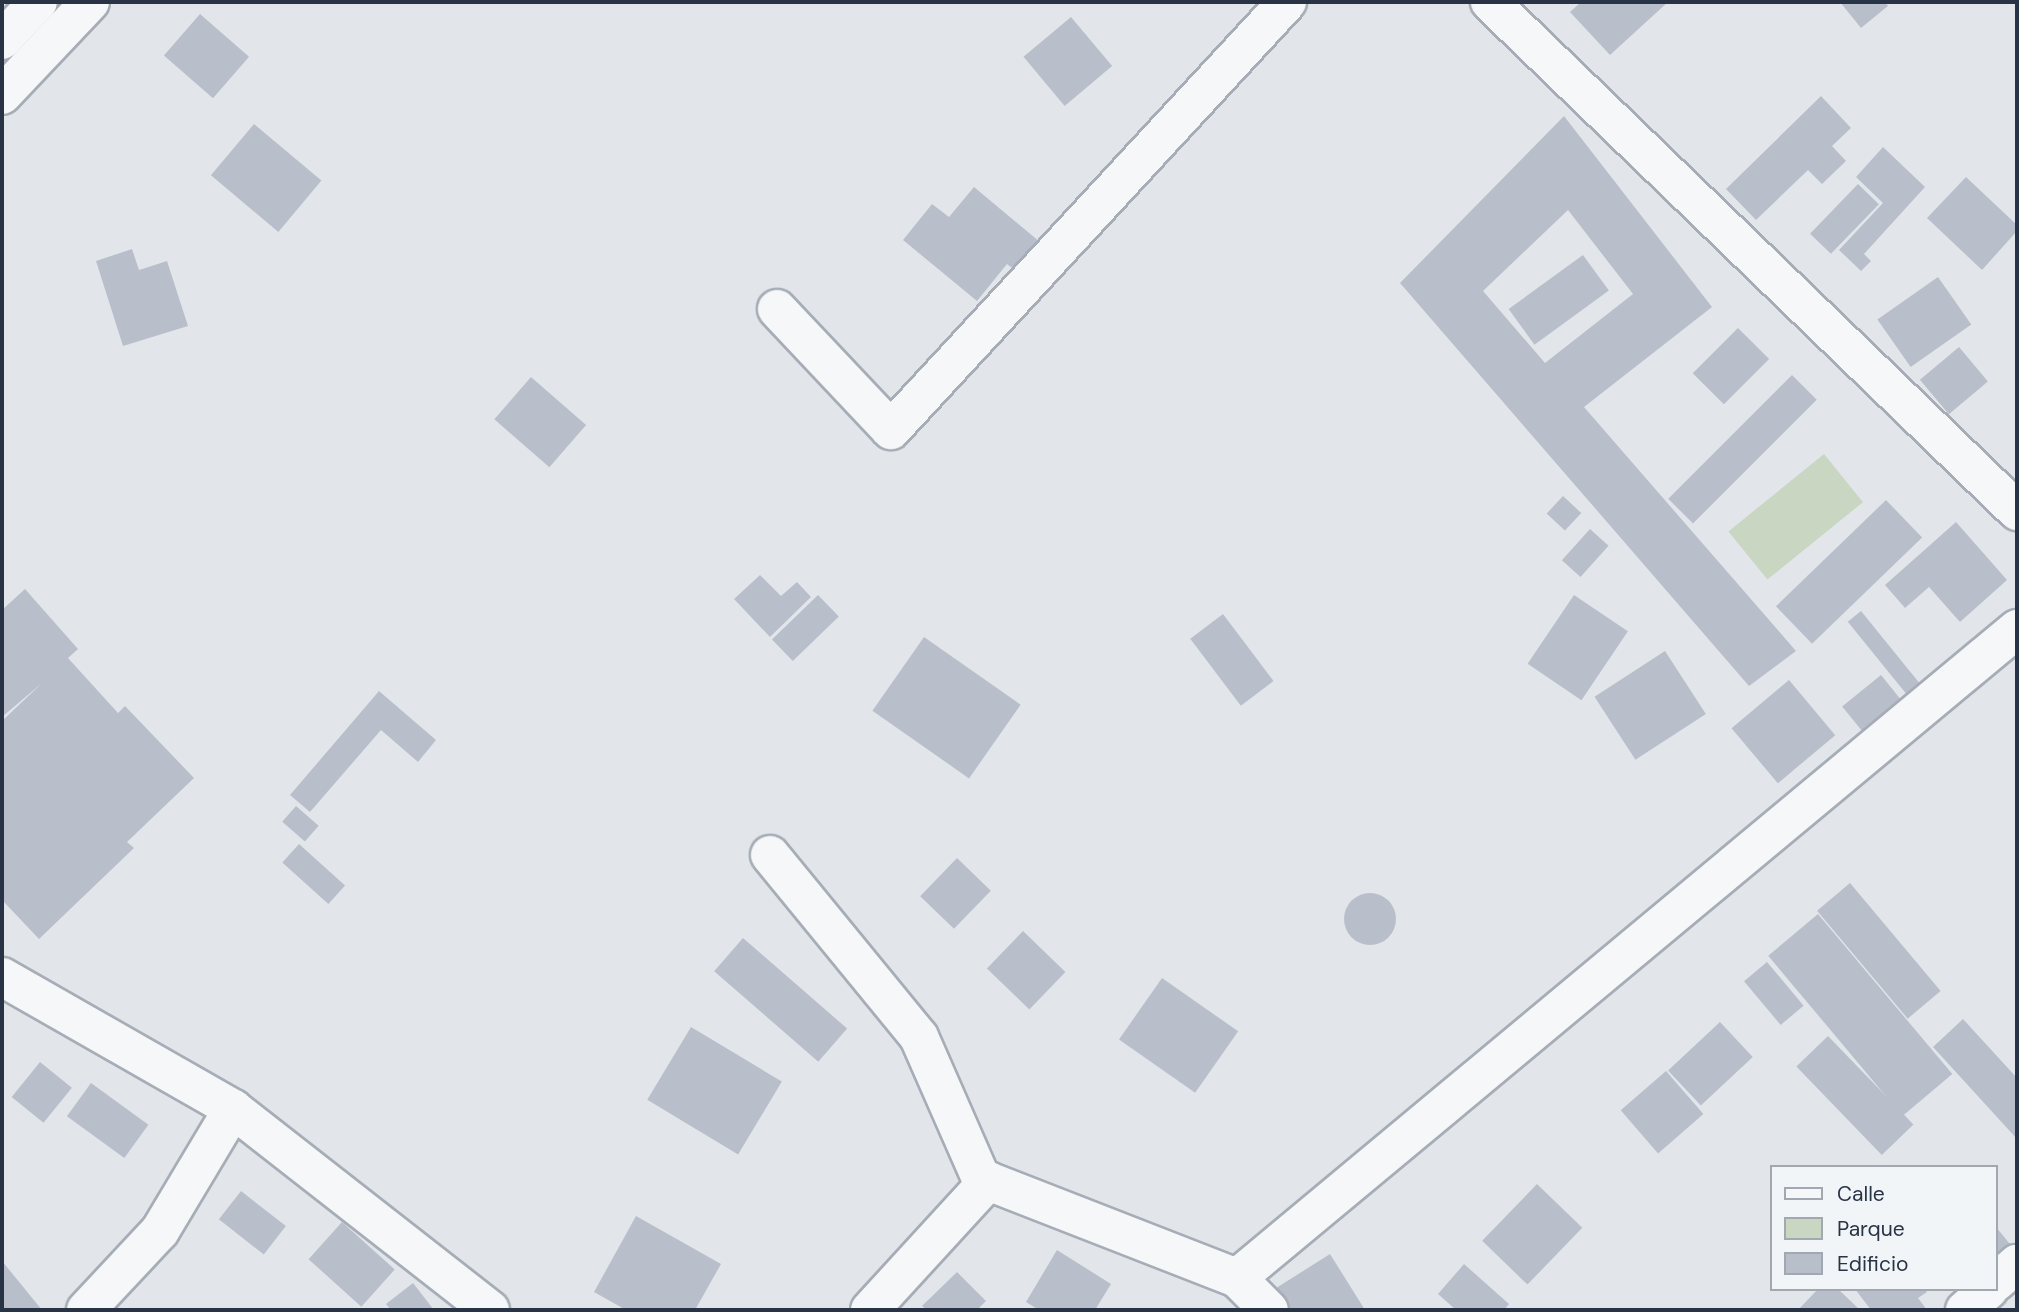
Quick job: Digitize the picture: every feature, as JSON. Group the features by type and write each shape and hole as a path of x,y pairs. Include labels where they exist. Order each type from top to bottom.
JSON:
{"street":[{"path":"2,40 38,2"},
{"path":"2,95 90,2"},
{"path":"777,309 891,430 1287,2"},
{"path":"1490,2 2017,511"},
{"path":"1237,1278 2017,629"},
{"path":"770,855 919,1037 981,1178 1237,1278 1269,1310"},
{"path":"2,977 233,1109 490,1310"},
{"path":"86,1310 160,1231 233,1109"},
{"path":"870,1310 988,1181"},
{"path":"1998,1280 2017,1264"},
{"path":"1965,1310 1987,1291"}],"green space":[{"path":"1824,454 1863,502 1767,580 1728,531"}],"building":[{"path":"1581,2 1668,2 1610,55 1570,12"},
{"path":"1840,2 1885,2 1888,6 1861,28"},
{"path":"200,14 249,57 213,98 164,56"},
{"path":"1071,17 1112,66 1065,106 1024,57"},
{"path":"1821,96 1851,128 1832,146 1846,161 1822,184 1808,170 1756,220 1726,189"},
{"path":"1564,116 1712,307 1584,407 1796,651 1749,686 1400,283","holes":["1568,210 1633,294 1545,363 1483,291"]},
{"path":"254,124 321,181 278,232 211,175"},
{"path":"1883,147 1925,187 1864,254 1871,261 1861,271 1839,250 1883,203 1856,177"},
{"path":"1966,177 2017,225 2017,231 1982,270 1927,218"},
{"path":"1858,184 1879,204 1831,254 1810,234"},
{"path":"974,187 1046,247 1022,276 1007,264 977,301 903,240 932,204 949,217"},
{"path":"132,249 139,270 167,261 188,326 123,346 96,261"},
{"path":"1583,255 1609,291 1534,345 1509,309"},
{"path":"1938,277 1971,325 1911,367 1877,319"},
{"path":"1738,328 1769,359 1724,404 1693,373"},
{"path":"1959,347 1988,381 1949,414 1920,380"},
{"path":"1792,375 1817,400 1693,523 1668,499"},
{"path":"531,377 586,425 549,467 494,419"},
{"path":"1563,496 1581,513 1565,531 1547,514"},
{"path":"1886,500 1922,537 1812,644 1776,606"},
{"path":"1956,522 2007,580 1960,622 1929,587 1905,608 1885,585"},
{"path":"1590,529 1609,546 1580,577 1562,560"},
{"path":"760,575 781,596 797,582 811,597 770,637 734,599"},
{"path":"25,589 78,649 68,658 118,713 125,706 194,778 127,842 134,848 39,939 2,900 2,721 42,683 2,717 2,610"},
{"path":"818,595 839,617 793,661 772,639"},
{"path":"1574,595 1628,631 1581,700 1528,664"},
{"path":"1861,611 1921,685 1908,696 1848,622"},
{"path":"1223,614 1274,681 1241,706 1190,639"},
{"path":"924,637 1021,705 969,778 872,711"},
{"path":"1665,651 1706,714 1635,760 1595,697"},
{"path":"1881,675 1902,701 1863,732 1842,706"},
{"path":"1789,680 1835,735 1778,783 1732,728"},
{"path":"379,691 436,740 418,762 381,730 310,812 290,795"},
{"path":"296,806 319,826 305,842 282,822"},
{"path":"299,844 345,885 328,904 282,863"},
{"path":"957,858 991,891 954,929 920,896"},
{"path":"1850,883 1941,991 1908,1019 1817,911"},
{"path":"1370,893 1380,895 1388,901 1394,909 1394,929 1388,937 1380,943 1370,945 1360,943 1352,937 1346,929 1344,919 1346,909 1352,901 1360,895"},
{"path":"1818,914 1952,1074 1903,1116 1768,956"},
{"path":"1023,931 1065,972 1029,1009 987,968"},
{"path":"743,938 847,1029 818,1062 714,971"},
{"path":"1767,962 1804,1006 1781,1025 1744,981"},
{"path":"1162,978 1238,1031 1195,1093 1119,1039"},
{"path":"1963,1019 2017,1078 2017,1139 1933,1047"},
{"path":"1720,1022 1753,1057 1701,1106 1668,1070"},
{"path":"691,1027 782,1082 738,1154 647,1100"},
{"path":"1828,1036 1913,1124 1882,1155 1796,1067"},
{"path":"40,1062 72,1088 44,1123 12,1097"},
{"path":"1666,1071 1703,1114 1658,1153 1621,1110"},
{"path":"91,1083 148,1125 124,1158 67,1116"},
{"path":"1537,1184 1582,1228 1527,1285 1482,1241"},
{"path":"241,1191 286,1226 264,1254 219,1219"},
{"path":"636,1216 721,1264 695,1310 626,1310 594,1292"},
{"path":"342,1222 395,1270 361,1307 309,1259"},
{"path":"1998,1229 2014,1249 1998,1261"},
{"path":"1057,1250 1111,1284 1095,1310 1039,1310 1026,1302"},
{"path":"1330,1254 1365,1310 1286,1310 1273,1290"},
{"path":"2,1261 42,1310 2,1310"},
{"path":"1464,1264 1509,1304 1504,1310 1456,1310 1438,1294"},
{"path":"957,1272 986,1301 977,1310 927,1310 922,1306"},
{"path":"413,1283 434,1310 391,1310 386,1304"},
{"path":"1816,1291 1840,1291 1860,1310 1798,1310"},
{"path":"1857,1291 1927,1292 1918,1298 1927,1310 1871,1310"}]}
